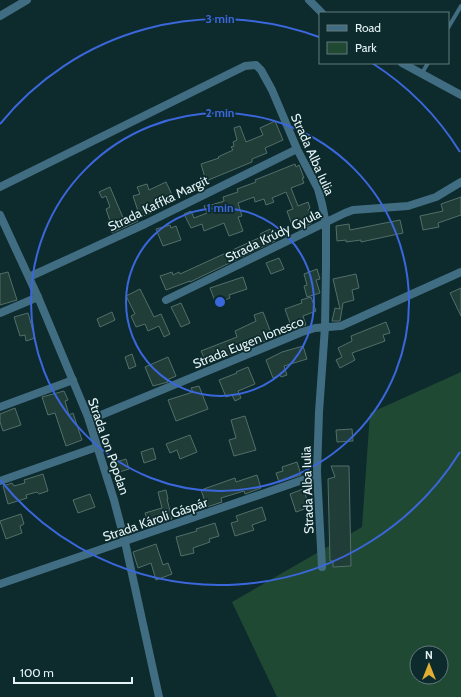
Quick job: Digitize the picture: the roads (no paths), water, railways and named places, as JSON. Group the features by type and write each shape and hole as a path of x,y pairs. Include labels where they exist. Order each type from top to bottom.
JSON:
{"street":[{"path":"0,16 27,0"},
{"path":"309,0 321,12"},
{"path":"404,64 461,95"},
{"name":"Strada Alba Iulia","path":"0,187 245,66 256,65 262,70 297,149 318,189 326,224 325,327 318,412 317,476 322,567"},
{"name":"Strada Kaffka Margit","path":"29,277 144,224 297,149"},
{"name":"Strada Krúdy Gyula","path":"166,300 353,210 408,206 427,200 461,182"},
{"name":"Strada Ion Popdan","path":"0,215 38,297 89,420 114,500 125,542 159,697"},
{"name":"Strada Eugen Ionesco","path":"89,420 302,332 315,328 341,326 461,272"},
{"path":"0,313 38,297"},
{"path":"0,407 73,380"},
{"path":"0,481 97,447"},
{"name":"Strada Károli Gáspár","path":"0,584 317,476"}],"lane":[{"path":"449,26 461,6"},
{"path":"422,73 427,64"}]}
